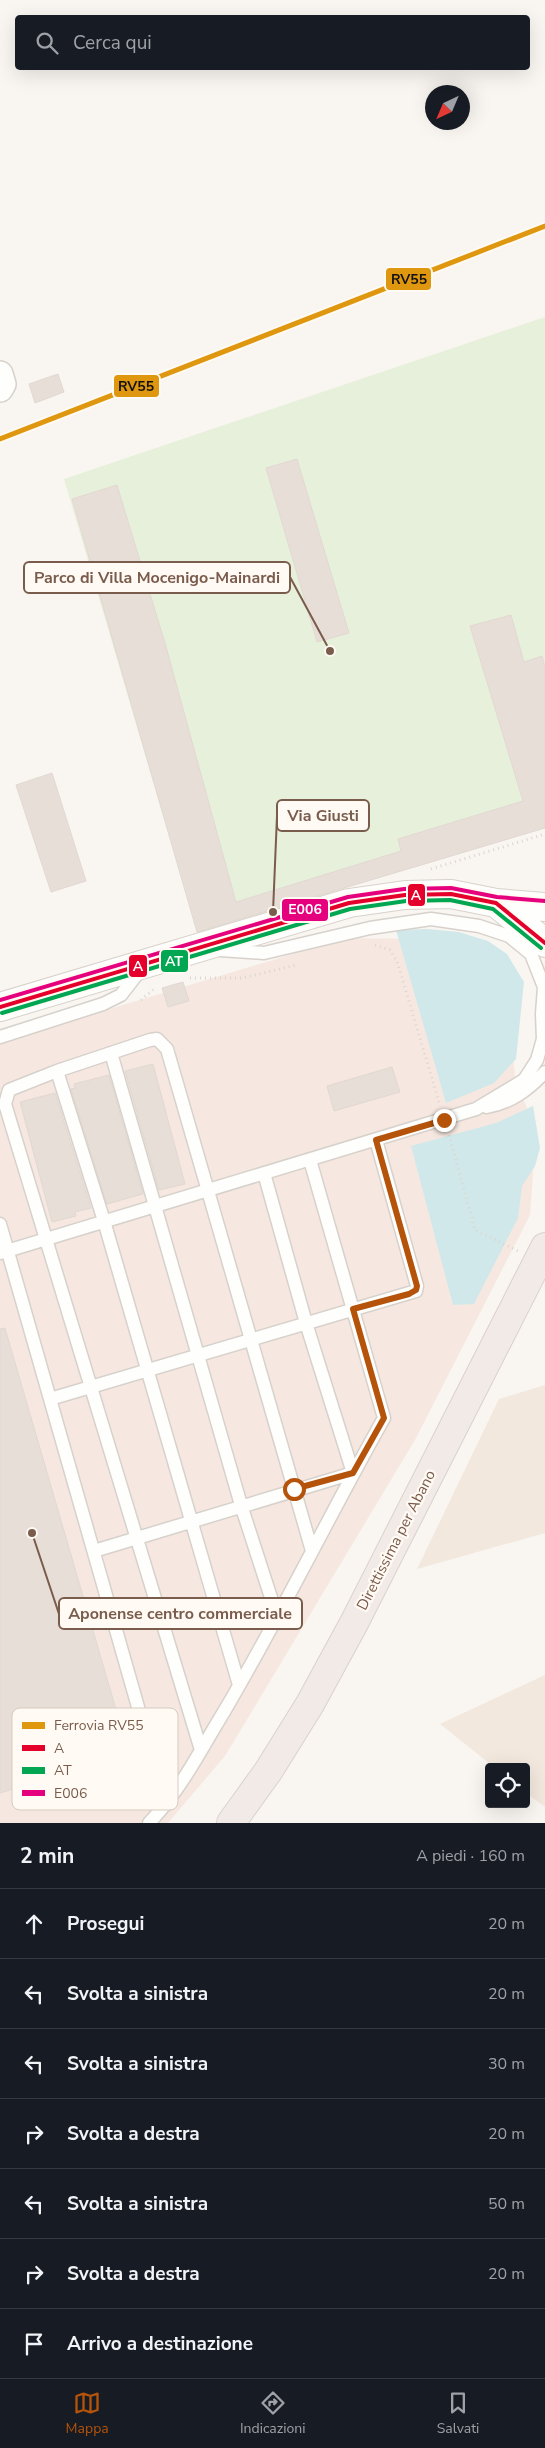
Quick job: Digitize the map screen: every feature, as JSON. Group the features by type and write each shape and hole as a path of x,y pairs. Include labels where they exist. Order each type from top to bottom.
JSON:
{"highway":[{"name":"Direttissima per Abano","path":"231,1823 269,1770 310,1704 358,1615 545,1247"}],"street":[{"path":"0,1007 349,903 405,895 451,894 496,903 545,907"},
{"path":"496,903 545,943"}],"lane":[{"path":"194,948 264,953 370,928 431,919 479,926 509,936 531,954 544,988 543,1039 537,1060 524,1080 476,1109"},
{"path":"0,1037 103,1004 121,995 147,962"},
{"path":"201,1750 5,1104 5,1097 13,1087 110,1053 157,1039 167,1048 312,1551"},
{"path":"110,1053 241,1505 276,1616"},
{"path":"57,1071 104,1221 190,1521 240,1685"},
{"path":"4,1251 476,1109 502,1105 527,1090 545,1072"},
{"path":"50,1399 250,1338 409,1294 416,1290 417,1286 376,1140"},
{"path":"178,1786 240,1685 384,1418 310,1160"},
{"path":"264,1173 306,1323 353,1473"},
{"path":"0,1224 4,1251 50,1399 139,1708"},
{"path":"94,1551 294,1489 353,1473"},
{"path":"149,1823 161,1810"}],"path":[{"path":"422,872 545,834"},
{"path":"390,950 402,975 441,1111"},
{"path":"182,980 191,977 242,978 287,968"},
{"path":"135,1005 154,989 163,986"},
{"path":"451,1143 476,1230 504,1245"}],"shaded area":[{"path":"346,938 429,939 509,1016 515,1076 536,1133 530,1215 415,1440 225,1756 168,1823 0,1823 0,1042"},
{"path":"545,1385 545,1533 417,1569 499,1399"},
{"path":"545,1675 545,1807 530,1796 530,1763 489,1763 440,1724"}],"green space":[{"path":"545,317 545,824 198,935 64,479"}],"water":[{"path":"427,929 459,932 488,941 507,954 524,982 516,1059 494,1083 446,1103 396,930"},
{"path":"533,1106 540,1148 535,1166 522,1186 518,1218 474,1304 453,1305 411,1146 496,1123"}],"building":[{"path":"58,374 64,392 35,403 29,384"},
{"path":"297,459 349,633 317,642 266,468"},
{"path":"117,485 165,643 236,902 401,851 398,839 523,801 470,626 511,615 524,662 542,656 545,667 545,828 197,932 72,499"},
{"path":"52,773 86,881 51,892 16,785"},
{"path":"183,982 189,1001 168,1007 162,988"},
{"path":"153,1064 185,1184 159,1190 125,1071"},
{"path":"392,1067 400,1092 334,1111 327,1086"},
{"path":"109,1075 143,1194 107,1204 71,1089 75,1088 74,1084"},
{"path":"55,1093 91,1208 75,1212 76,1216 52,1222 20,1102"},
{"path":"5,1328 116,1708 12,1708 12,1789 0,1793 0,1329"}],"rail line":[{"name":"RV55","path":"0,439 545,226"}],"transit line":[{"name":"E006","path":"0,1000 348,897 404,889 451,888 497,897 545,901"},
{"name":"A","path":"0,1007 349,903 405,895 451,894 496,903 545,943"},
{"name":"AT","path":"2,1013 350,909 406,901 450,900 493,909 541,948"}],"place":[{"name":"Parco di Villa Mocenigo-Mainardi","path":"330,651"},
{"name":"Via Giusti","path":"273,912"},
{"name":"Aponense centro commerciale","path":"32,1533"}],"route":[{"path":"294,1489 353,1473 384,1418 353,1309 409,1294 416,1290 417,1286 376,1140 444,1120"}]}
